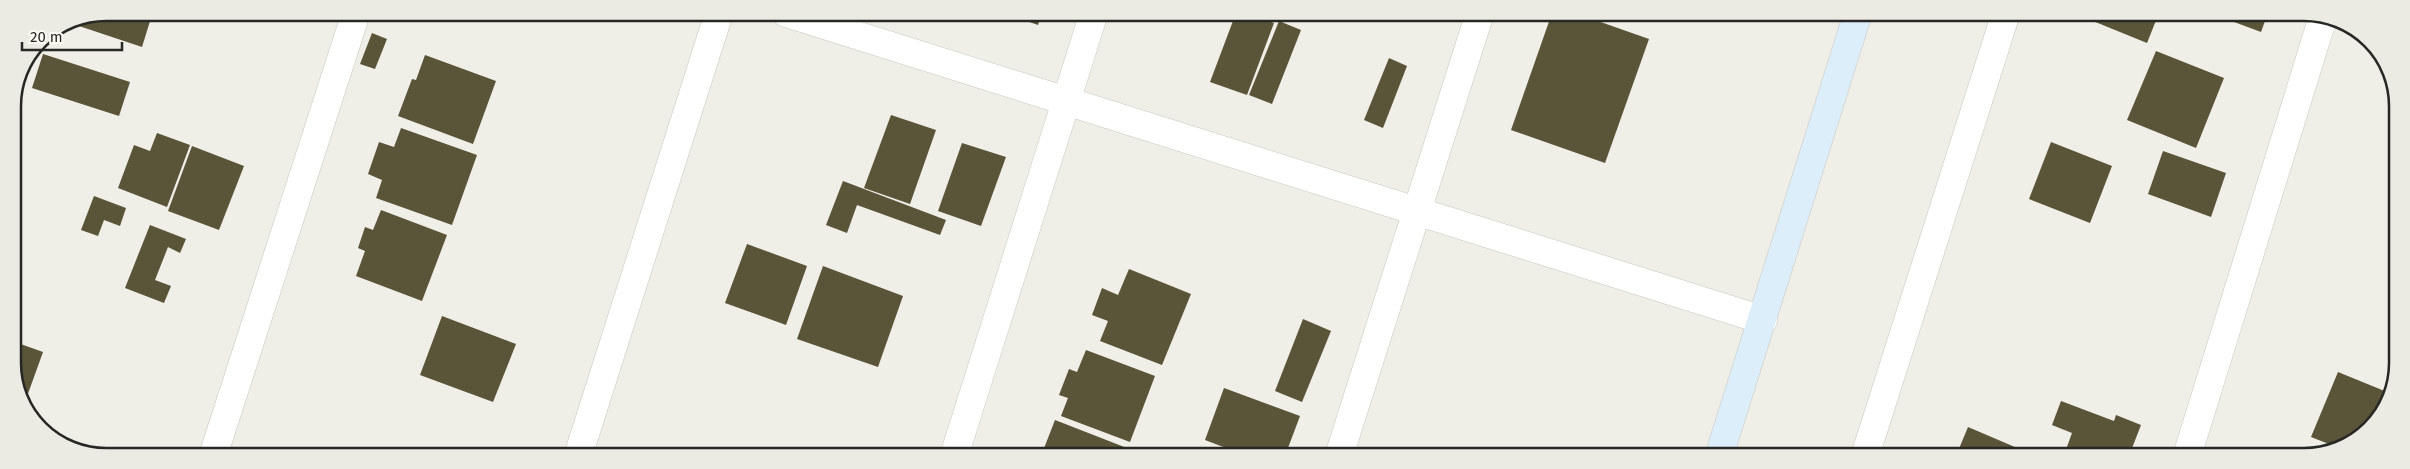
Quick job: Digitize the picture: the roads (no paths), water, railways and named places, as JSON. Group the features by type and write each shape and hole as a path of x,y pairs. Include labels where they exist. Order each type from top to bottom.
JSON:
{"main road":[{"path":"1722,448 1856,21"}],"street":[{"path":"216,448 353,21"},
{"path":"581,448 716,21"},
{"path":"812,21 1763,320"},
{"path":"957,448 1091,21"},
{"path":"1342,448 1477,21"},
{"path":"1868,448 2003,21"},
{"path":"2190,448 2321,23"}]}
